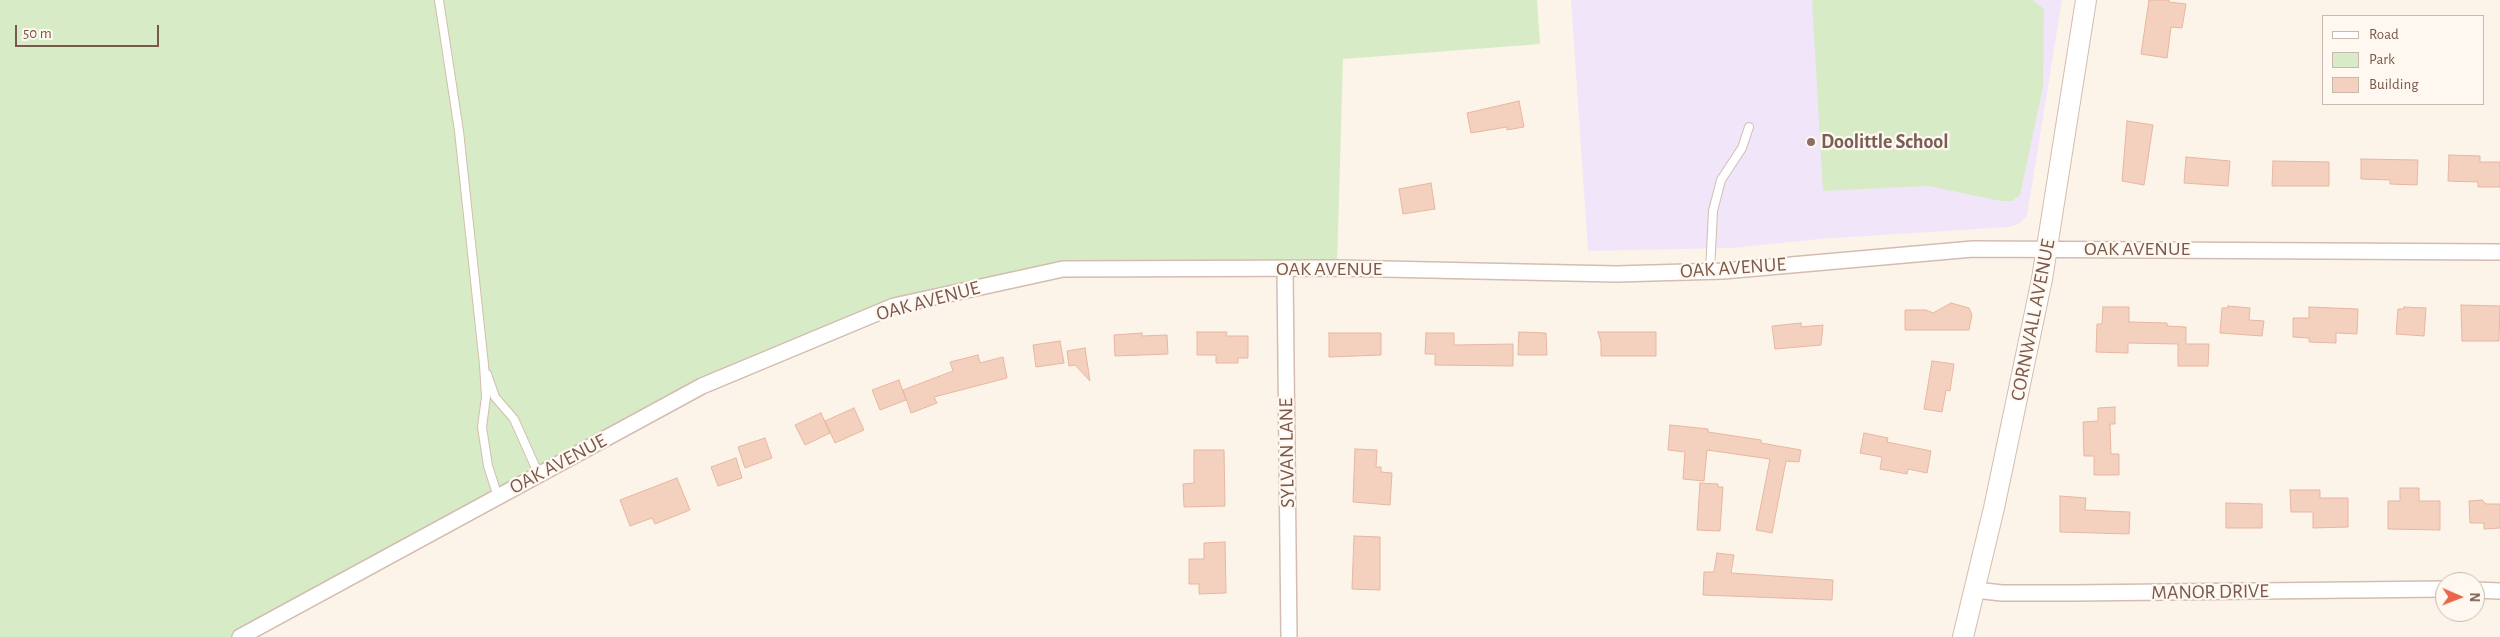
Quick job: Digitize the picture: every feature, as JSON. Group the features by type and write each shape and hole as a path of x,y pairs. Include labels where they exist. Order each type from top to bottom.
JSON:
{"street":[{"name":"CORNWALL AVENUE","path":"1963,637 2024,373 2047,248 2086,0"},
{"name":"OAK AVENUE","path":"240,637 702,386 894,306 1063,269 1285,270 1337,268 1616,274 1710,272 1973,248 2500,252"},
{"name":"SYLVAN LANE","path":"1285,270 1289,637"},
{"name":"MANOR DRIVE","path":"1974,590 2002,593 2074,593 2435,589"},
{"path":"2485,590 2500,591"}],"lane":[{"path":"439,0 459,131 484,365 486,397 482,427 488,466 498,497"},
{"path":"1710,272 1713,211 1721,180 1742,148 1750,127"},
{"path":"484,365 495,397 514,419 539,475"}],"shaded area":[{"name":"Doolittle School","path":"1571,0 2062,0 2027,216 2019,224 2009,227 1819,239 1733,248 1588,251"}],"green space":[{"path":"0,0 1537,0 1540,44 1343,59 1337,268 1063,269 894,306 702,386 240,637 0,637"},
{"path":"1812,0 2032,0 2044,9 2043,87 2020,195 2012,201 2001,201 1928,186 1823,191"}],"building":[{"path":"2149,0 2169,0 2169,2 2186,4 2182,28 2171,27 2167,58 2141,54"},
{"path":"1519,101 1524,127 1507,130 1507,127 1471,133 1467,113"},
{"path":"2127,121 2153,125 2144,185 2122,181"},
{"path":"2449,155 2480,156 2480,162 2500,162 2500,187 2478,187 2478,182 2448,181"},
{"path":"2186,157 2230,161 2228,186 2184,183"},
{"path":"2361,159 2418,160 2417,185 2390,184 2390,180 2361,179"},
{"path":"2273,161 2329,162 2329,186 2272,186"},
{"path":"1431,183 1435,209 1403,214 1399,189"},
{"path":"1951,303 1969,308 1972,315 1969,330 1905,330 1905,310 1926,310 1933,313"},
{"path":"2461,305 2500,306 2499,341 2462,341"},
{"path":"2228,306 2250,308 2249,320 2264,321 2262,336 2220,333 2222,308 2228,308"},
{"path":"2103,307 2129,307 2129,322 2167,323 2167,326 2186,327 2186,344 2209,344 2208,366 2178,366 2178,344 2128,343 2128,353 2096,352 2097,324 2102,324"},
{"path":"2309,307 2358,309 2357,334 2336,333 2336,343 2309,342 2309,338 2293,337 2293,318 2309,318"},
{"path":"2404,307 2426,308 2424,336 2396,334 2398,309 2404,309"},
{"path":"1801,323 1801,327 1823,325 1821,345 1775,349 1772,326"},
{"path":"1197,332 1227,332 1226,336 1248,336 1248,358 1238,358 1238,363 1216,363 1216,355 1197,355"},
{"path":"1519,332 1546,333 1547,355 1518,355"},
{"path":"1598,332 1656,332 1656,356 1601,356 1601,342"},
{"path":"1142,333 1142,336 1167,335 1168,354 1115,356 1114,335"},
{"path":"1329,333 1381,333 1381,355 1329,357"},
{"path":"1426,333 1454,333 1454,345 1513,344 1513,366 1435,365 1435,354 1425,354"},
{"path":"1060,341 1064,363 1036,367 1033,345"},
{"path":"1085,348 1090,381 1075,365 1069,366 1067,351"},
{"path":"978,355 980,363 1003,357 1007,378 934,397 937,403 911,413 903,390 953,371 950,362"},
{"path":"1932,361 1954,364 1950,391 1946,390 1942,412 1924,409"},
{"path":"899,380 906,400 880,410 872,390"},
{"path":"2115,407 2115,424 2110,424 2111,454 2119,454 2119,475 2094,475 2094,456 2084,456 2083,422 2098,421 2098,408"},
{"path":"854,408 864,430 835,443 825,421"},
{"path":"821,413 830,433 805,445 795,425"},
{"path":"1670,425 1708,429 1708,432 1761,440 1761,443 1801,450 1799,462 1786,461 1772,533 1756,530 1770,459 1707,450 1704,481 1683,479 1685,452 1668,450"},
{"path":"1864,433 1888,438 1887,442 1931,451 1927,473 1908,469 1907,474 1880,469 1882,457 1860,453"},
{"path":"765,438 772,458 745,468 738,447"},
{"path":"1355,449 1377,450 1376,467 1381,467 1381,472 1392,473 1390,505 1353,502"},
{"path":"1194,450 1224,450 1225,506 1184,507 1183,484 1194,483"},
{"path":"736,458 742,478 718,486 711,467"},
{"path":"677,478 690,510 655,524 652,518 630,526 620,500"},
{"path":"1700,483 1718,484 1718,487 1723,487 1720,531 1697,530"},
{"path":"2400,488 2419,488 2419,501 2440,501 2440,530 2388,529 2388,501 2400,501"},
{"path":"2290,490 2320,490 2320,498 2348,498 2348,527 2313,528 2313,512 2291,512"},
{"path":"2060,496 2086,498 2085,510 2130,512 2129,534 2060,532"},
{"path":"2482,500 2486,504 2500,504 2500,528 2484,529 2484,523 2470,523 2469,501"},
{"path":"2226,503 2262,504 2262,528 2226,528"},
{"path":"1354,536 1380,537 1380,590 1352,589"},
{"path":"1225,542 1226,593 1199,594 1199,584 1189,584 1189,559 1204,559 1204,543"},
{"path":"1717,553 1734,555 1731,573 1833,580 1832,600 1703,595 1704,572 1714,572"}],"place":[{"name":"Doolittle School","path":"1811,142"}]}
